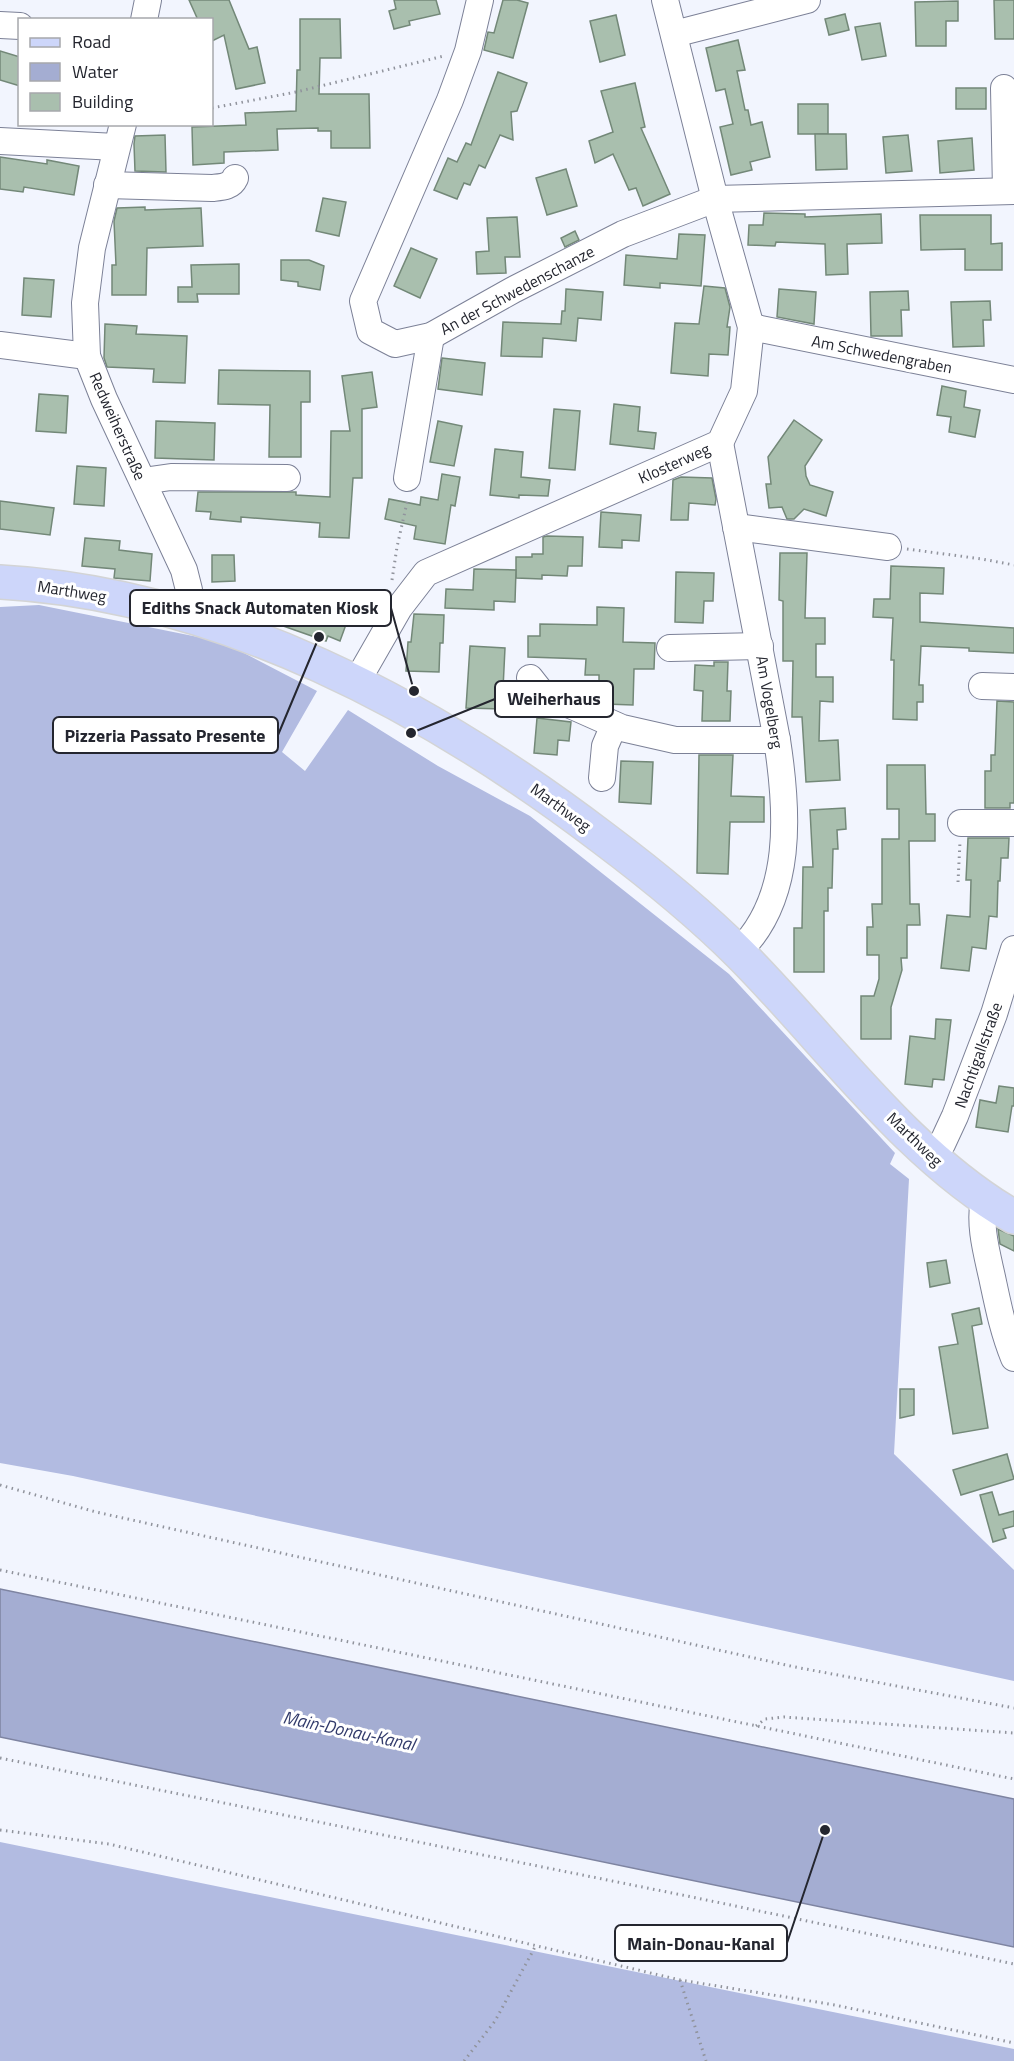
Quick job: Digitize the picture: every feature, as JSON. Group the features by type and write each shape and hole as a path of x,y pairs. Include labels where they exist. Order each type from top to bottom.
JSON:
{"main road":[{"name":"Marthweg","path":"0,582 105,596 188,616 248,636 356,683 466,743 548,797 655,878 738,952 899,1124 932,1156 984,1198 1014,1217"}],"street":[{"path":"144,18 148,0"},
{"name":"An der Schwedenschanze","path":"480,0 468,51 450,100 363,301 370,331 395,344 431,336 513,290 623,234 715,199 1010,191"},
{"name":"Klosterweg","path":"356,683 399,608 426,573 720,443 744,391 751,327 715,199 665,0"},
{"path":"674,34 807,0"},
{"path":"0,25 18,26"},
{"path":"1004,88 1010,191"},
{"path":"0,141 120,136"},
{"name":"Redweiherstraße","path":"120,136 92,248 85,303 87,356 104,399 184,570 189,590 188,616"},
{"path":"107,185 212,188 228,185 235,178"},
{"name":"Am Schwedengraben","path":"751,327 1014,380"},
{"path":"407,478 431,336"},
{"path":"0,345 87,356"},
{"name":"Am Vogelberg","path":"720,443 783,773 785,821 779,872 770,902 759,928 738,952"},
{"path":"143,482 171,477 286,478"},
{"path":"736,526 888,547"},
{"path":"670,648 760,646"},
{"path":"530,678 541,692 622,728 675,740 777,740"},
{"path":"982,686 1014,687"},
{"path":"602,778 605,746 614,725"},
{"path":"961,823 1014,823"},
{"name":"Nachtigallstraße","path":"932,1156 942,1144 955,1116 994,1014 1014,949"},
{"path":"984,1198 983,1238 1003,1331 1014,1358"}],"path":[{"path":"213,108 296,92 468,51"},
{"path":"399,608 390,597 397,547 410,488 407,478"},
{"path":"888,547 1014,565"},
{"path":"958,882 961,823"},
{"path":"0,1485 108,1515 795,1667 1014,1708"},
{"path":"0,1569 1014,1779"},
{"path":"756,1726 765,1719 784,1717 1014,1733"},
{"path":"0,1758 1014,1964"},
{"path":"0,1830 109,1845 681,1980 835,2005 1014,2043"},
{"path":"464,2061 495,2021 535,1947"},
{"path":"681,1980 706,2061"}],"shaded area":[{"path":"39,605 223,642 317,691 282,752 305,771 348,710 438,766 530,816 729,974 895,1153 890,1164 909,1179 894,1454 1014,1570 1014,1681 73,1476 0,1463 0,607"},
{"path":"0,1842 1014,2049 1014,2061 0,2061"}],"water":[{"path":"0,1589 1014,1799 1014,1947 0,1737"}],"building":[{"path":"189,0 229,0 249,49 257,47 265,83 236,89 224,35 213,40 213,18 197,18"},
{"path":"394,0 436,0 440,14 409,21 410,25 394,29 389,11 396,9"},
{"path":"503,0 528,3 513,58 484,50 488,32 494,33"},
{"path":"994,0 1014,0 1014,39 995,39"},
{"path":"958,1 958,21 946,21 946,46 916,46 915,2"},
{"path":"845,14 849,30 829,35 825,19"},
{"path":"616,15 625,55 600,62 590,21"},
{"path":"300,19 340,19 341,58 320,58 319,94 369,94 370,148 331,148 331,131 318,131 318,128 277,129 278,150 224,152 224,163 193,165 192,127 246,125 245,113 296,111 297,70 300,70"},
{"path":"880,23 886,56 862,60 855,27"},
{"path":"738,40 745,70 737,71 745,110 748,110 751,125 762,122 770,157 750,162 752,170 731,175 720,127 733,124 725,89 716,91 706,48"},
{"path":"0,51 18,56 18,85 0,80"},
{"path":"498,72 527,83 517,111 511,112 513,140 500,135 485,168 479,165 470,185 464,183 457,199 434,190 448,158 457,162 466,143 471,145"},
{"path":"635,83 645,127 641,128 670,194 643,206 636,188 629,190 613,154 595,163 589,141 613,132 601,91"},
{"path":"956,88 986,88 986,109 956,109"},
{"path":"798,104 828,104 828,134 798,134"},
{"path":"815,134 846,134 847,169 816,170"},
{"path":"165,135 166,172 135,171 135,136"},
{"path":"908,135 912,171 886,173 883,137"},
{"path":"972,138 974,170 940,173 938,141"},
{"path":"0,157 47,164 47,160 79,166 74,195 24,187 23,192 0,189"},
{"path":"566,169 577,206 547,215 536,178"},
{"path":"323,198 346,202 339,236 316,231"},
{"path":"145,207 145,210 201,208 203,246 147,248 146,295 112,295 112,265 116,265 114,221 117,208"},
{"path":"764,213 805,214 805,217 881,214 882,243 847,244 848,274 826,275 825,244 776,242 775,246 748,245 749,225 763,225"},
{"path":"920,215 991,215 991,244 1002,243 1002,270 965,270 965,249 921,250"},
{"path":"517,217 520,257 505,257 506,273 477,274 476,252 489,251 487,218"},
{"path":"575,231 579,240 565,247 561,238"},
{"path":"679,234 705,235 701,286 660,283 660,288 624,285 626,255 677,259"},
{"path":"411,248 437,259 420,298 394,286"},
{"path":"281,260 309,260 324,266 320,290 298,286 298,282 281,280"},
{"path":"239,264 239,294 197,294 198,302 178,302 178,287 192,287 191,265"},
{"path":"24,278 54,280 51,317 22,315"},
{"path":"704,286 725,288 730,307 727,327 730,327 728,355 709,354 708,376 671,373 675,323 699,324"},
{"path":"566,289 603,292 601,320 578,318 576,341 543,338 542,357 501,356 503,322 561,324 562,311 565,311"},
{"path":"779,289 816,292 814,324 777,317"},
{"path":"908,291 909,310 901,310 902,336 871,336 870,292"},
{"path":"990,301 991,320 983,320 984,346 953,347 951,302"},
{"path":"105,324 137,326 136,334 187,336 185,383 153,382 154,369 107,367 104,358"},
{"path":"442,358 485,363 482,395 438,389"},
{"path":"219,370 310,371 310,402 301,402 301,457 269,457 270,405 218,404"},
{"path":"372,372 377,407 362,409 362,478 353,478 349,538 319,537 320,523 241,517 241,522 210,519 211,512 196,511 198,492 296,492 296,495 330,497 331,431 350,431 342,376"},
{"path":"942,386 966,391 964,407 980,410 975,437 949,432 951,417 937,415"},
{"path":"39,394 68,396 66,433 36,431"},
{"path":"614,404 640,407 638,431 656,433 654,449 610,444"},
{"path":"554,409 580,411 575,470 549,468"},
{"path":"794,420 822,440 805,466 810,485 833,492 826,516 804,509 794,519 787,519 782,507 769,508 766,484 771,484 768,457"},
{"path":"156,421 215,423 214,460 155,458"},
{"path":"438,421 462,426 454,466 430,462"},
{"path":"495,449 523,452 521,477 550,480 548,496 519,495 519,498 490,495"},
{"path":"77,466 106,468 104,506 74,504"},
{"path":"442,474 460,477 455,506 451,505 445,544 414,539 416,526 385,519 389,499 420,505 421,497 438,500"},
{"path":"681,477 712,478 715,505 689,503 688,520 671,520 673,480"},
{"path":"0,501 54,508 50,535 0,529"},
{"path":"601,512 641,515 639,541 622,540 622,548 599,547"},
{"path":"543,537 583,537 582,566 568,566 567,576 542,575 542,579 516,578 516,557 543,554"},
{"path":"85,538 120,541 119,550 152,554 150,581 114,578 115,569 82,566"},
{"path":"780,553 807,553 805,618 825,618 825,644 816,644 816,677 833,677 833,702 820,701 819,741 838,740 840,780 806,782 802,717 792,717 793,661 783,661 783,601 779,600"},
{"path":"212,555 234,555 235,581 212,582"},
{"path":"891,566 944,568 943,594 920,593 920,622 1014,628 1014,653 921,646 919,685 923,685 923,702 917,702 917,720 893,719 894,660 891,660 893,618 873,617 874,599 890,599"},
{"path":"474,569 516,570 515,602 494,601 494,610 445,608 446,589 473,590"},
{"path":"676,572 714,573 713,601 704,601 703,623 675,622"},
{"path":"278,598 300,607 302,603 336,613 339,603 352,608 340,641 328,636 326,641 269,621"},
{"path":"597,607 624,608 623,642 655,643 654,669 634,669 633,705 605,704 599,701 599,675 585,675 586,659 528,657 528,636 540,636 540,624 597,625"},
{"path":"414,614 444,615 439,672 406,671 408,642 411,642"},
{"path":"470,646 505,648 502,709 466,708"},
{"path":"714,662 728,662 727,691 731,691 730,721 702,721 703,691 694,690 695,665 714,666"},
{"path":"997,701 1014,702 1014,803 1010,803 1010,808 985,808 985,771 991,771 991,755 995,755"},
{"path":"537,718 571,722 569,741 558,740 557,755 534,753"},
{"path":"699,755 733,755 731,796 764,797 764,822 730,822 728,874 697,873"},
{"path":"621,761 653,762 651,804 619,802"},
{"path":"887,765 925,765 926,814 935,814 935,841 909,841 910,904 919,904 920,925 907,925 907,958 901,958 902,970 891,1007 891,1039 861,1039 861,996 874,996 879,979 879,955 867,955 867,927 873,927 872,904 882,904 882,839 899,839 899,809 887,809"},
{"path":"845,808 846,829 837,830 838,849 833,849 832,888 828,888 828,911 824,911 824,972 794,972 794,928 802,928 803,867 813,867 810,810"},
{"path":"968,838 1009,838 1008,858 1001,858 997,917 989,916 986,949 972,947 969,971 941,968 947,915 970,917 971,880 966,880"},
{"path":"936,1019 951,1020 944,1080 933,1079 932,1087 905,1084 910,1036 935,1039"},
{"path":"999,1086 1014,1088 1014,1106 1012,1106 1008,1132 976,1127 980,1100 996,1103"},
{"path":"998,1229 1014,1236 1014,1251 1000,1244"},
{"path":"946,1260 950,1283 930,1287 927,1263"},
{"path":"979,1308 982,1324 972,1326 988,1428 953,1434 939,1347 958,1344 952,1314"},
{"path":"900,1389 914,1389 914,1415 900,1418"},
{"path":"1007,1454 1014,1479 961,1495 953,1470"},
{"path":"992,1492 999,1515 1014,1511 1014,1526 1003,1529 1006,1538 993,1542 980,1495"}],"place":[{"name":"Pizzeria Passato Presente","path":"319,637"},
{"name":"Ediths Snack Automaten Kiosk","path":"414,691"},
{"name":"Weiherhaus","path":"411,733"},
{"name":"Main-Donau-Kanal","path":"825,1830"}]}
